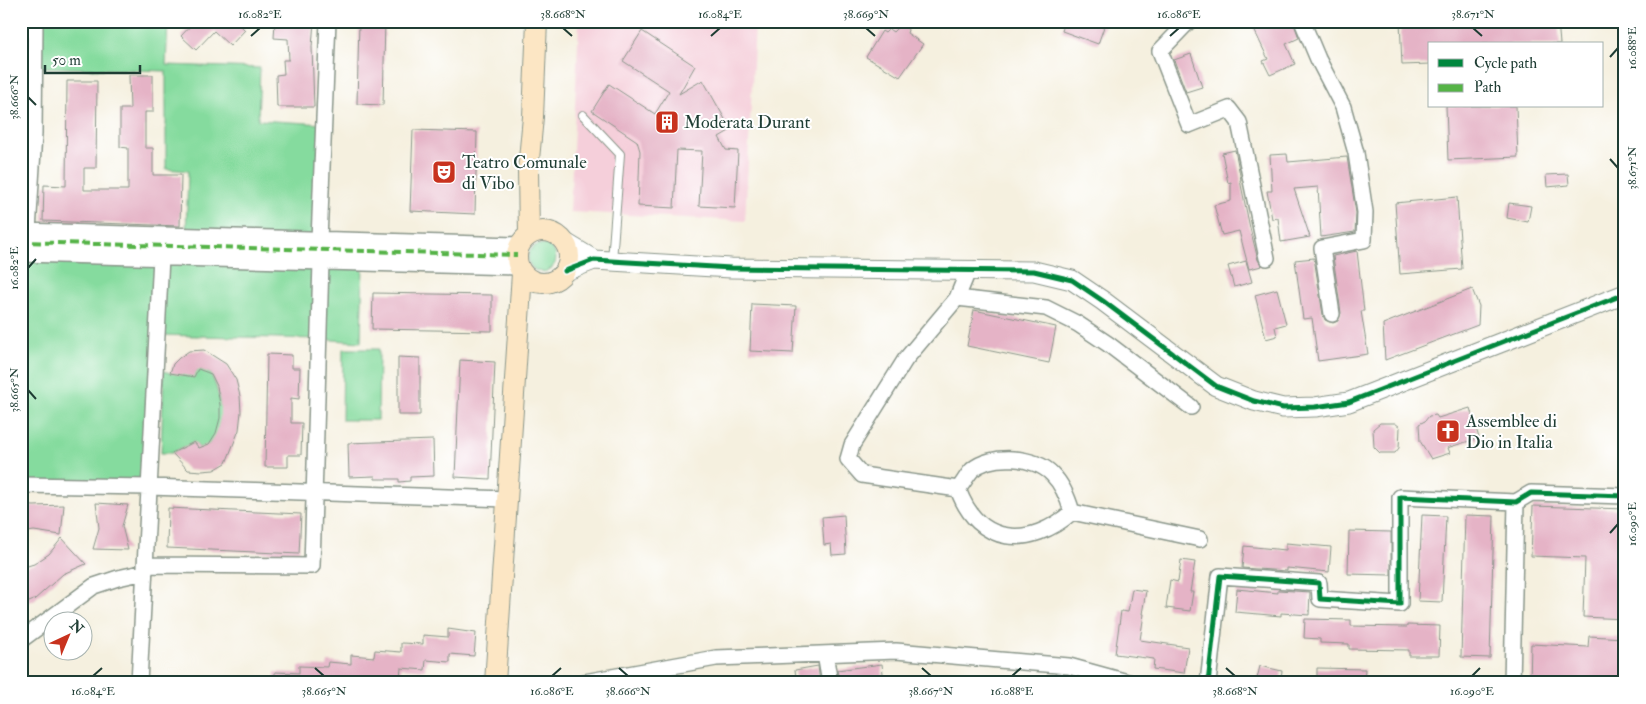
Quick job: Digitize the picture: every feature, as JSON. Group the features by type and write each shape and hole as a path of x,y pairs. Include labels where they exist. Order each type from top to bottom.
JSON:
{"main road":[{"path":"495,683 512,402 518,336 521,255 533,117 537,21"},
{"path":"518,336 531,304 559,276 569,256 560,238 537,212 528,170"},
{"path":"559,276 544,284 528,279 521,255 534,232 545,231 560,238"}],"street":[{"path":"24,234 35,21"},
{"path":"319,240 328,21"},
{"path":"1189,21 1160,51 1189,125 1228,109 1239,122 1267,258"},
{"path":"1302,21 1318,59 1343,106 1356,153 1365,212 1364,240 1322,248 1332,314"},
{"path":"24,234 319,240 521,255"},
{"path":"24,234 521,255"},
{"path":"560,238 603,260 731,268 1034,272 1072,280 1216,386 1254,401 1283,408 1315,407 1349,402 1625,294"},
{"path":"21,254 321,262 521,255"},
{"path":"138,683 161,257"},
{"path":"559,276 603,260"},
{"path":"21,640 94,586 145,569 312,566 321,262"},
{"path":"958,489 862,475 848,459 852,445 905,360 958,298 968,271"},
{"path":"958,298 1046,308 1078,324 1108,344 1191,408"},
{"path":"958,489 972,470 995,459 1033,462 1052,473 1066,493 1072,512"},
{"path":"21,485 149,487 507,499"},
{"path":"958,489 963,504 976,520 992,533 1012,537 1030,536 1049,529 1072,512"},
{"path":"1208,683 1220,576 1319,583 1320,599 1400,604 1400,497 1516,502 1531,493 1625,496"},
{"path":"1512,683 1516,502"},
{"path":"1072,512 1200,539"},
{"path":"579,683 716,658 896,651 1069,666 1131,683"},
{"path":"825,654 830,683"}],"lane":[{"path":"583,116 620,154 603,260"}],"shaded area":[{"path":"579,21 666,21 755,26 745,221 570,212"}],"green space":[{"path":"35,21 168,21 166,65 260,68 258,120 324,124 319,240 186,236 188,171 166,169 166,71 35,67"},
{"path":"542,244 552,248 556,258 552,268 542,272 532,268 528,258 532,248"},
{"path":"21,254 363,263 361,342 319,339 157,335 149,487 21,485"},
{"path":"343,349 379,349 378,420 342,420"},
{"path":"202,370 211,374 219,399 221,418 216,436 204,447 199,448 194,442 172,453 161,453 164,371 170,373"}],"building":[{"path":"195,21 236,21 245,30 230,46 214,31 196,50 181,36"},
{"path":"275,21 314,21 312,47 314,107 277,107 276,75 284,74 283,60 289,60 288,39 274,38"},
{"path":"359,21 385,21 383,105 357,104"},
{"path":"1065,21 1106,21 1098,44 1062,31"},
{"path":"1250,21 1293,21 1299,38 1286,44 1295,64 1270,75 1263,61 1268,59"},
{"path":"1400,21 1558,21 1560,42 1428,42 1428,64 1402,65"},
{"path":"901,24 906,26 907,33 923,44 900,77 866,57 882,31 885,33 889,29 893,32"},
{"name":"Moderata Durant","path":"642,31 695,66 679,94 703,80 731,130 719,137 726,150 738,151 735,208 699,206 702,151 677,150 674,208 638,206 640,151 637,141 592,111 609,84 655,114 669,91 623,61"},
{"path":"1191,54 1202,87 1186,92 1174,60"},
{"path":"129,75 153,75 153,112 145,112 145,148 153,148 153,175 181,175 180,226 43,221 44,185 66,186 67,81 97,81 96,168 84,168 84,190 128,190 128,148 120,147 120,109 130,109"},
{"path":"1446,108 1516,108 1518,157 1448,160"},
{"name":"Teatro Comunale di Vibo","path":"413,130 477,132 475,214 410,211"},
{"path":"1235,150 1250,228 1258,260 1262,266 1249,269 1239,231 1222,235 1214,205 1231,201 1231,182 1228,183 1222,153"},
{"path":"1287,154 1288,162 1347,157 1356,213 1355,232 1321,237 1318,187 1294,189 1310,237 1281,242 1278,218 1272,219 1267,191 1272,191 1270,155"},
{"path":"1568,174 1569,185 1547,187 1546,175"},
{"path":"1457,197 1462,269 1400,274 1395,203"},
{"path":"1509,203 1531,206 1528,222 1507,218"},
{"path":"1357,251 1364,311 1361,311 1368,354 1318,361 1312,318 1303,319 1295,260 1314,258 1323,315 1325,320 1333,323 1338,321 1341,313 1333,256"},
{"path":"1246,261 1252,282 1234,287 1228,266"},
{"path":"1277,289 1286,324 1275,327 1277,336 1266,339 1255,295"},
{"path":"1472,289 1479,306 1478,325 1385,360 1383,324"},
{"path":"373,293 492,295 492,331 372,329"},
{"path":"752,304 796,306 793,353 750,351"},
{"path":"974,310 1056,327 1049,363 967,346"},
{"path":"204,350 226,364 236,380 241,412 239,430 226,463 214,470 188,470 172,453 194,442 199,448 209,444 216,433 220,418 217,386 211,374 198,369 194,377 170,373 173,364 189,351"},
{"path":"267,354 292,355 292,368 300,368 299,399 291,398 291,423 302,423 301,455 288,455 288,467 265,467"},
{"path":"398,357 420,358 420,415 398,415"},
{"path":"460,360 495,362 490,479 455,477"},
{"name":"Assemblee di Dio in Italia","path":"1470,408 1479,438 1450,447 1448,448 1450,453 1431,459 1420,441 1419,424 1429,416 1436,415 1438,418"},
{"path":"1380,423 1395,423 1400,427 1399,448 1395,453 1380,453 1374,447 1373,429"},
{"path":"433,440 434,476 410,477 410,481 399,482 399,479 375,479 375,476 349,477 348,443"},
{"path":"96,503 128,505 122,526 128,550 93,549 99,528"},
{"path":"21,505 64,505 61,535 34,531 21,533"},
{"path":"1533,506 1625,509 1625,619 1583,617 1585,558 1531,556"},
{"path":"168,508 301,514 299,554 167,548"},
{"path":"844,515 846,554 832,555 831,544 824,545 822,517"},
{"path":"1422,515 1446,516 1442,602 1418,601"},
{"path":"1465,515 1494,516 1490,658 1461,657"},
{"path":"1349,531 1391,532 1391,575 1348,574"},
{"path":"62,538 86,564 63,574 34,600 21,605 21,568 34,564 49,554"},
{"path":"1286,543 1331,547 1329,572 1287,568 1287,571 1242,568 1244,546 1286,550"},
{"path":"1181,560 1195,562 1190,592 1193,592 1190,611 1166,608 1170,580 1178,582"},
{"path":"1132,589 1146,591 1140,640 1188,647 1184,673 1153,669 1154,659 1115,654 1121,611 1128,612"},
{"path":"1237,589 1278,593 1278,590 1310,592 1309,615 1281,613 1281,616 1235,612"},
{"path":"1305,619 1351,620 1351,626 1440,626 1439,656 1409,656 1409,650 1349,649 1349,644 1320,643 1320,639 1304,638"},
{"path":"448,629 476,633 474,656 450,654 450,662 426,660 425,670 401,668 400,678 377,676 377,683 275,683 275,672 299,673 299,666 327,667 328,662 351,664 351,655 374,657 375,650 401,652 401,643 423,644 423,635 448,637"},
{"path":"1589,636 1625,638 1625,683 1530,683 1531,644 1588,647"},
{"path":"882,664 884,683 839,683 837,670"},
{"path":"818,666 820,683 797,683 795,670"},
{"path":"1260,666 1282,671 1280,683 1256,683"},
{"path":"1317,668 1365,669 1364,683 1317,683"}],"marked path":[{"path":"21,242 517,255"}],"cycle path":[{"path":"565,271 594,260 731,268 1034,271 1072,280 1216,386 1254,401 1283,408 1315,407 1349,402 1625,294"},
{"path":"1208,683 1220,576 1319,583 1320,599 1400,604 1400,497 1516,502 1531,493 1625,496"}],"place":[{"name":"Moderata Durant","path":"667,122"},
{"name":"Teatro Comunale di Vibo","path":"444,172"},
{"name":"Assemblee di Dio in Italia","path":"1448,431"}]}
